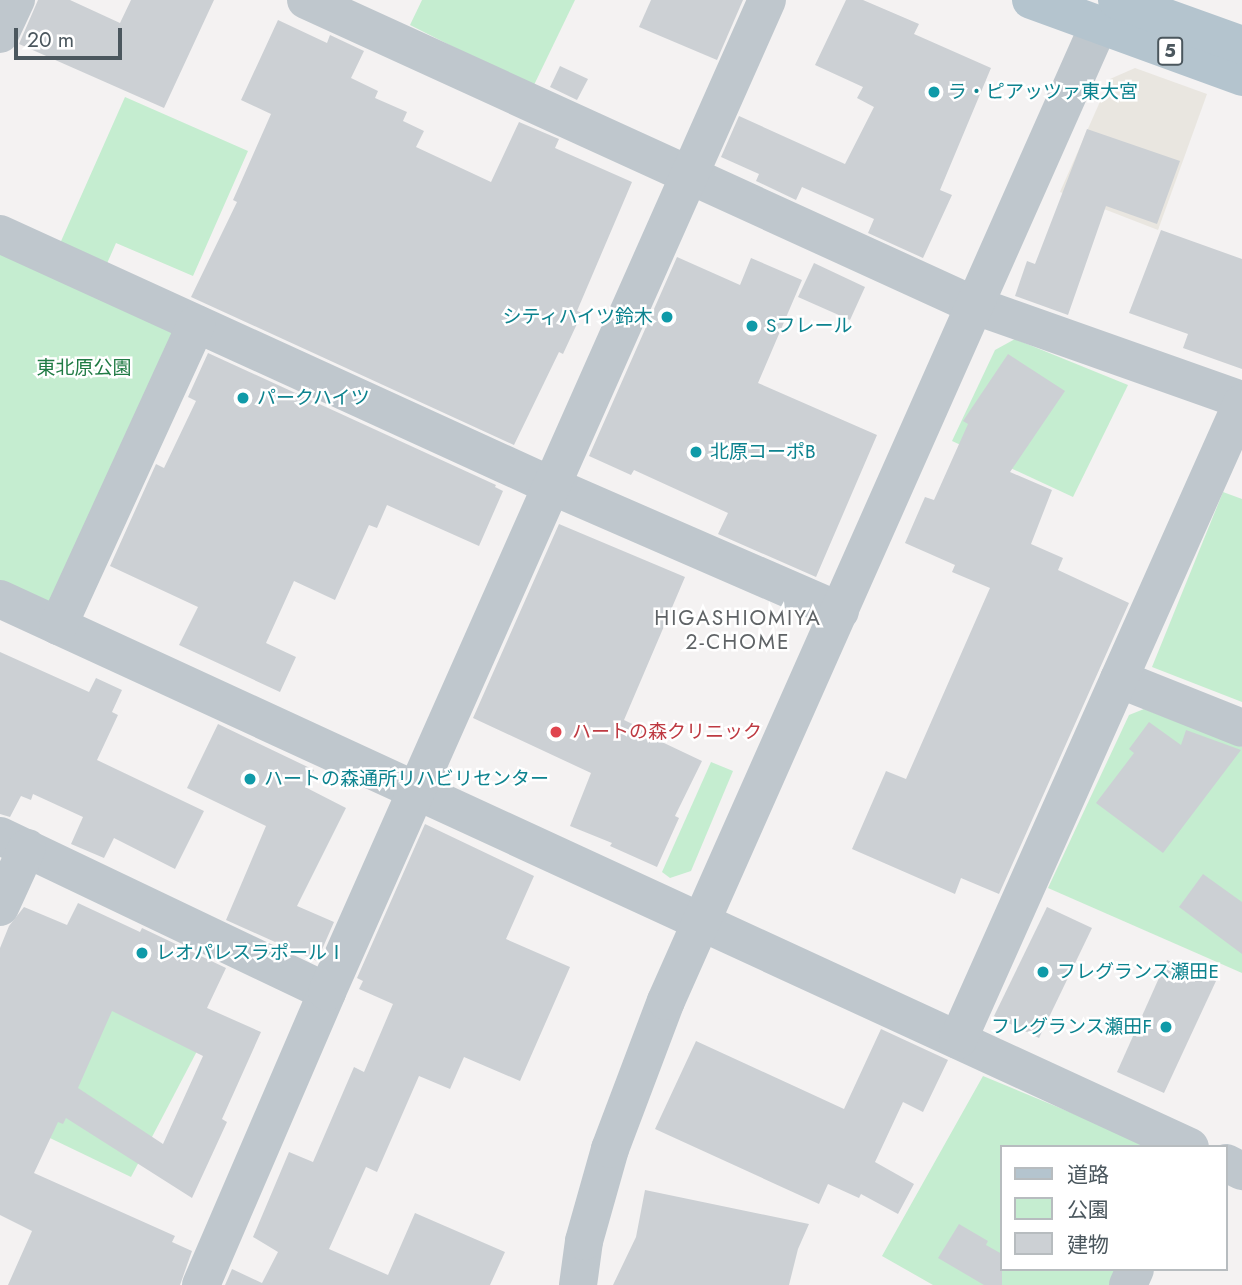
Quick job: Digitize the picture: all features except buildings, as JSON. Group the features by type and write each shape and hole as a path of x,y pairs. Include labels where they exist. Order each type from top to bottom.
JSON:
{"main road":[{"name":"5","path":"1031,0 1108,8 1242,45"},
{"name":"5","path":"1108,8 1242,77"}],"street":[{"path":"0,34 16,0"},
{"path":"306,0 976,306 1242,401 958,1040"},
{"path":"201,1285 327,992 767,0"},
{"path":"578,1285 584,1241 610,1149 661,1012 1108,8"},
{"path":"0,234 552,486 840,611"},
{"path":"58,626 196,324"},
{"path":"0,599 1187,1145"},
{"path":"1119,680 1242,728"},
{"path":"0,907 13,842 327,992"}],"shaded area":[{"path":"1135,68 1207,94 1158,230 1060,192 1110,79"}],"green space":[{"path":"422,0 575,0 533,87 410,25"},
{"path":"125,97 248,151 193,276 116,243 105,268 58,248"},
{"name":"東北原公園","path":"0,234 196,324 58,626 0,599"},
{"path":"1015,339 1128,385 1073,497 952,441 995,350"},
{"path":"1223,492 1242,499 1242,702 1152,667"},
{"path":"1144,709 1242,747 1242,973 1048,888 1129,715"},
{"path":"711,762 733,771 691,871 670,878 662,872"},
{"path":"66,958 217,1013 131,1177 0,1114 0,1081"},
{"path":"983,1076 1149,1145 1000,1145 1000,1271 1115,1271 1109,1285 933,1285 882,1256"}],"place":[{"name":"ラ・ピアッツァ東大宮","path":"934,92"},
{"name":"シティハイツ鈴木","path":"667,317"},
{"name":"Sフレール","path":"752,326"},
{"name":"パークハイツ","path":"243,398"},
{"name":"北原コーポB","path":"696,452"},
{"name":"ハートの森クリニック","path":"556,732"},
{"name":"ハートの森通所リハビリセンター","path":"250,779"},
{"name":"レオパレスラポールⅠ","path":"142,953"},
{"name":"フレグランス瀬田E","path":"1043,972"},
{"name":"フレグランス瀬田F","path":"1166,1027"}],"district":[{"name":"HIGASHIOMIYA 2-CHOME","path":"738,630"}]}
